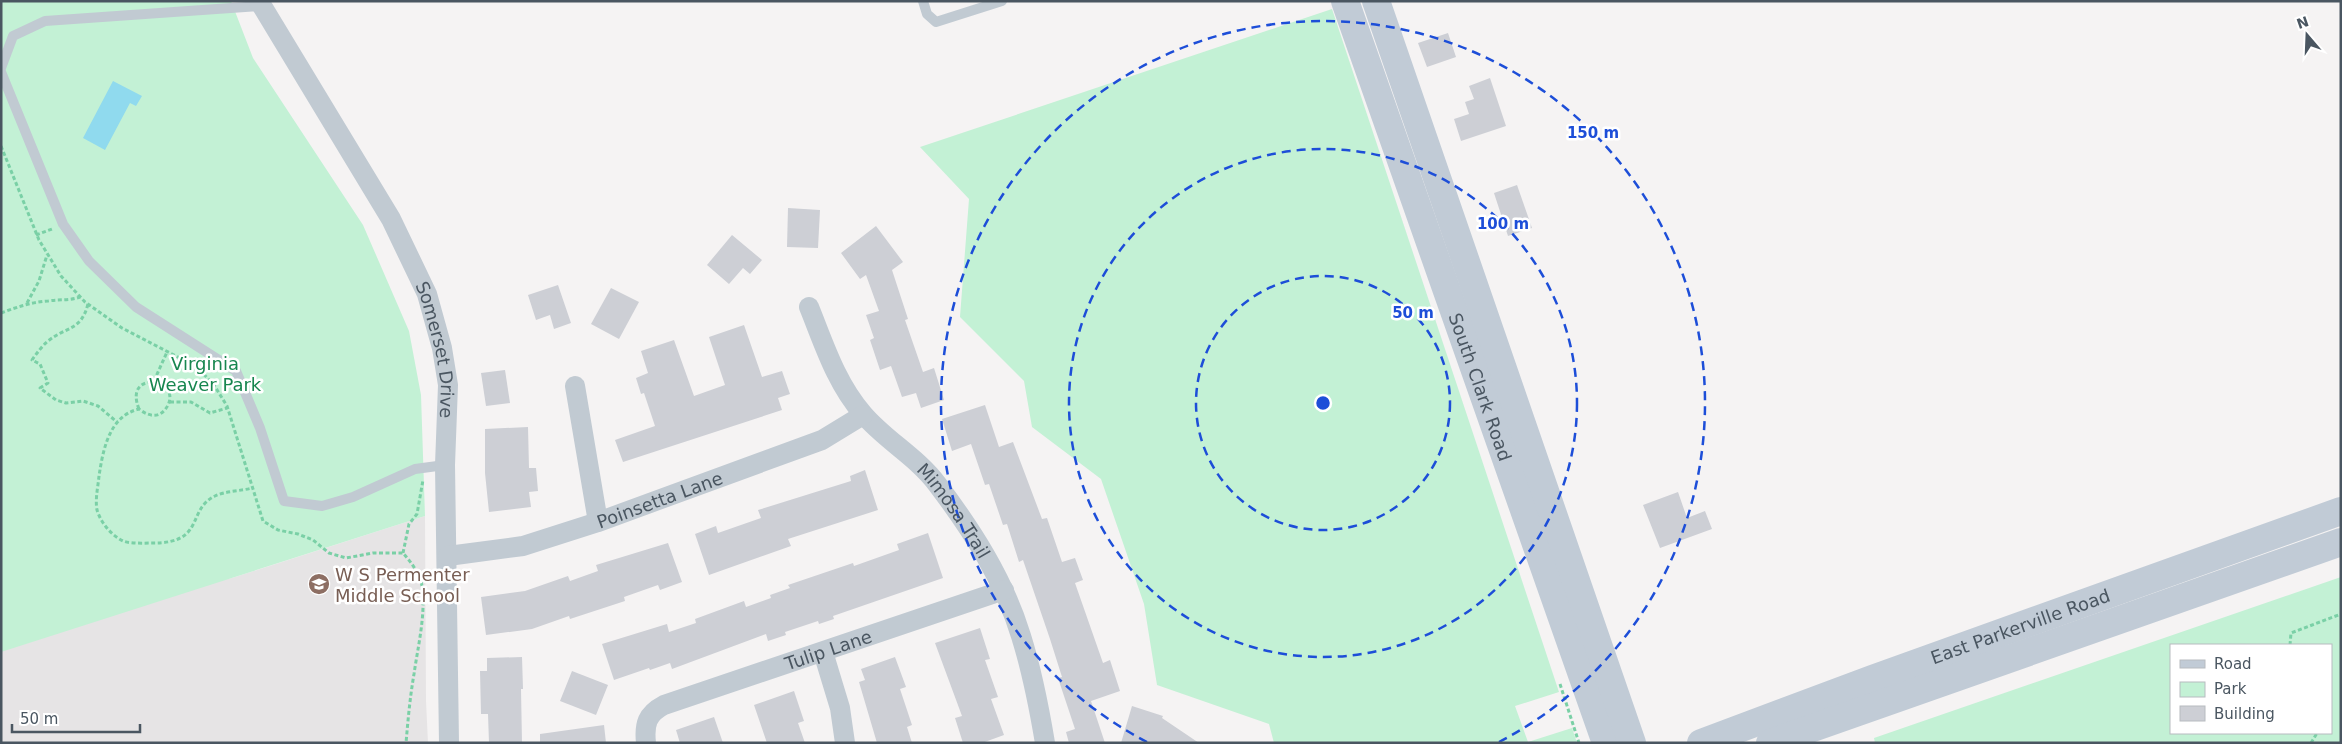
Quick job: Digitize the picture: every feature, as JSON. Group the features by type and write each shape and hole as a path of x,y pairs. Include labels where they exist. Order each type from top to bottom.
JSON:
{"main road":[{"name":"South Clark Road","path":"1345,1 1606,743"},
{"name":"South Clark Road","path":"1376,1 1632,743"},
{"name":"East Parkerville Road","path":"1701,743 1872,679 2341,511"},
{"name":"East Parkerville Road","path":"1770,743 2341,542"}],"street":[{"name":"Somerset Drive","path":"260,4 392,219 426,294 442,348 448,385 445,465 448,556 446,655 449,743"},
{"name":"Mimosa Trail","path":"809,306 840,382 863,415 936,482 985,553 1004,590 1021,635 1036,695 1045,743"},
{"path":"575,386 598,522"},
{"name":"Poinsetta Lane","path":"448,556 523,546 598,522 822,440 863,415"},
{"name":"Tulip Lane","path":"646,743 646,722 652,711 664,704 1004,590"},
{"path":"823,652 840,708 846,743"}],"lane":[{"path":"923,1 927,14 936,22 1002,1"},
{"path":"260,4 45,22 13,36 1,70 64,224 89,261 136,307 236,371 260,428 284,501 322,506 353,497 415,469 445,465"}],"path":[{"path":"1,146 38,240 61,276 88,304 122,328 197,367 214,385 227,408 263,520 278,530 298,534 313,540 329,553 346,558 373,553 403,553 411,562 422,585 420,642 408,711 406,743"},
{"path":"27,304 39,281 47,254"},
{"path":"1,313 27,304 51,300 71,301 80,297"},
{"path":"88,304 84,319 76,326 49,341 32,360 40,364 48,383 40,388 56,400 66,402 83,401 98,406 117,422"},
{"path":"154,382 167,352"},
{"path":"154,382 163,385 169,392 170,402 165,411 157,416 147,415 139,409 135,400 137,391 144,384 154,382"},
{"path":"170,402 191,402 210,413 227,408"},
{"path":"139,409 129,412 117,422 105,447 96,496 97,509 103,524 122,540 154,543 172,542 185,536 192,530 204,506 215,496 252,488"},
{"path":"403,553 409,524 417,514 425,468"},
{"path":"2290,644 2291,633 2341,614"}],"shaded area":[{"name":"W S Permenter Middle School","path":"425,516 428,743 1,743 1,619 232,578"}],"green space":[{"name":"Virginia Weaver Park","path":"1,1 231,1 253,58 363,225 409,331 421,395 425,516 1,652"},
{"path":"1332,9 1559,692 1515,706 1528,742 1572,728 1577,743 1274,743 1269,724 1157,685 1144,604 1101,479 1032,427 1024,381 960,317 969,199 920,147"},
{"path":"2341,577 2341,743 1875,743 1874,738"}],"water":[{"path":"113,81 142,96 136,106 130,103 105,150 83,138"}],"building":[{"path":"1448,33 1456,57 1427,67 1418,43"},
{"path":"1490,78 1506,126 1461,141 1454,119 1469,114 1465,102 1474,99 1469,86"},
{"path":"1517,185 1532,228 1508,236 1494,193"},
{"path":"788,208 820,210 818,248 787,247"},
{"path":"876,226 903,262 892,270 908,319 905,320 923,372 934,368 944,400 921,408 916,393 902,397 891,366 880,370 870,340 874,338 866,315 879,311 866,275 860,279 841,253"},
{"path":"732,235 762,260 750,274 743,268 729,284 707,265"},
{"path":"558,285 571,323 554,329 550,315 536,320 528,295"},
{"path":"611,288 639,302 619,339 591,324"},
{"path":"744,325 762,377 782,371 790,394 778,398 782,410 623,462 615,440 655,426 644,393 641,394 636,378 648,373 641,351 674,340 694,396 725,385 709,337"},
{"path":"505,370 510,403 486,406 481,373"},
{"path":"985,405 999,447 1013,442 1042,519 1047,518 1062,562 1075,558 1083,580 1075,583 1103,663 1110,660 1120,691 1091,701 1105,743 1069,743 1066,732 1075,729 1058,678 1062,677 1023,560 1019,562 1007,524 1003,525 989,484 985,485 971,444 952,451 942,419"},
{"path":"528,427 529,468 536,468 538,491 529,492 531,507 489,512 485,473 485,429"},
{"path":"865,470 878,510 788,539 791,546 709,575 695,534 716,526 718,533 761,518 758,510 851,481 850,476"},
{"path":"1678,492 1687,518 1705,511 1712,529 1660,548 1643,505"},
{"path":"928,533 943,578 833,616 834,619 819,624 818,621 785,632 786,635 768,641 766,634 672,669 670,663 614,680 602,644 667,624 669,632 696,623 695,619 744,601 746,607 771,598 770,595 790,588 788,585 853,563 854,566 899,550 897,544"},
{"path":"668,543 682,582 660,590 658,585 624,597 625,601 570,619 569,616 532,629 486,635 481,597 525,591 568,576 570,581 598,571 596,565"},
{"path":"980,628 990,659 985,660 998,697 991,699 1004,735 982,743 963,743 955,718 962,716 935,643"},
{"path":"522,657 522,743 489,743 488,714 481,714 480,671 487,671 487,658"},
{"path":"895,657 906,687 900,689 912,725 907,727 912,743 877,743 859,682 865,680 861,669"},
{"path":"572,671 608,685 596,715 560,701"},
{"path":"794,691 804,721 798,723 805,743 767,743 754,705"},
{"path":"1132,706 1163,716 1162,718 1199,743 1121,743"},
{"path":"714,717 723,743 680,743 676,730"},
{"path":"604,725 606,743 540,743 540,734"}],"place":[{"name":"W S Permenter Middle School","path":"319,584"}]}
